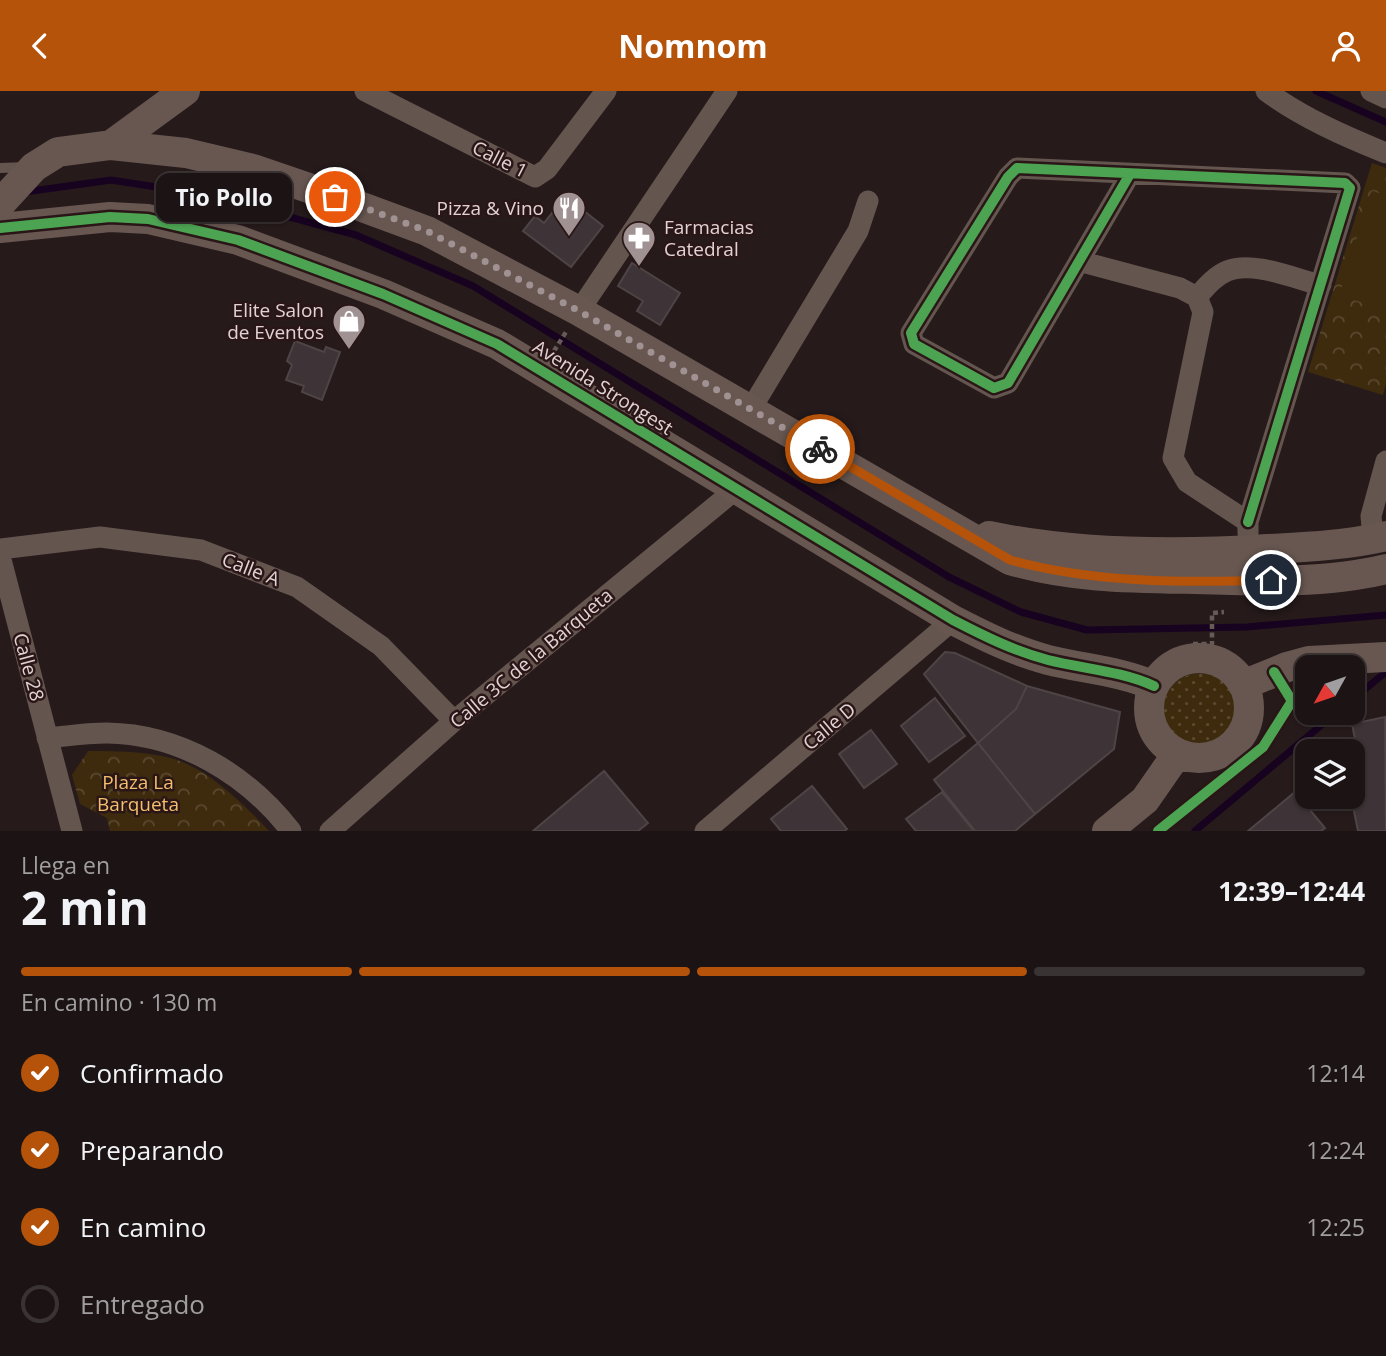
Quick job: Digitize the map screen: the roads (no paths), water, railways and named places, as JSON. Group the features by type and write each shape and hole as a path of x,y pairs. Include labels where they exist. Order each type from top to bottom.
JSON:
{"main road":[{"path":"111,145 185,91"},
{"path":"0,204 18,171 58,152 111,145 186,153 253,169 427,231 576,317 751,409 1010,560 1079,576 1252,580 1382,570 1380,537 1249,536 1132,551 1062,548 958,529"},
{"name":"Avenida Strongest","path":"0,228 110,217 148,219 238,240 383,294 498,344 953,620 1007,647 1076,667 1134,677 1154,686"},
{"path":"1249,536 1252,580"},
{"path":"1243,685 1309,661 1386,657"},
{"path":"1194,658 1224,665 1243,685 1249,713 1245,728 1224,752 1193,758 1177,754 1166,746 1151,725 1149,699 1154,686 1163,672 1178,663 1194,658"},
{"path":"1107,831 1150,794 1177,754"}],"street":[{"name":"Calle 1","path":"376,93 535,177 547,169 606,91"},
{"path":"576,317 727,91"},
{"path":"1266,91 1289,107 1345,137 1386,153"},
{"path":"1371,91 1386,98"},
{"path":"1079,261 1180,288 1197,297 1203,312 1173,458 1187,482 1249,536 1350,188 1345,183 1017,168 1008,177 911,333 911,339 914,344 994,388 1008,383 1079,261 1130,174"},
{"path":"751,409 858,231 868,201"},
{"path":"1197,297 1213,279 1228,270 1252,269 1321,285"},
{"path":"1380,537 1371,516 1386,461"},
{"name":"Calle 3C de la Barqueta","path":"331,831 454,721 735,490"},
{"name":"Calle A","path":"0,549 100,537 201,549 297,587 381,646 454,721"},
{"name":"Calle 28","path":"0,556 72,831"},
{"name":"Calle D","path":"705,831 953,620"},
{"path":"47,738 107,733 167,742 222,767 270,804 291,831"}],"waterway":[{"path":"1316,91 1386,122"},
{"path":"25,192 111,180 208,195 356,235 473,286 949,577 1021,612 1087,630 1247,627 1386,615"},
{"path":"1365,689 1386,672"},
{"path":"1195,831 1321,725"}],"place":[{"name":"Tio Pollo","path":"335,197"},
{"name":"Pizza & Vino","path":"569,238"},
{"name":"Farmacias Catedral","path":"639,268"},
{"name":"Elite Salon de Eventos","path":"349,351"}],"park label":[{"name":"Plaza La Barqueta","path":"138,793"}]}
